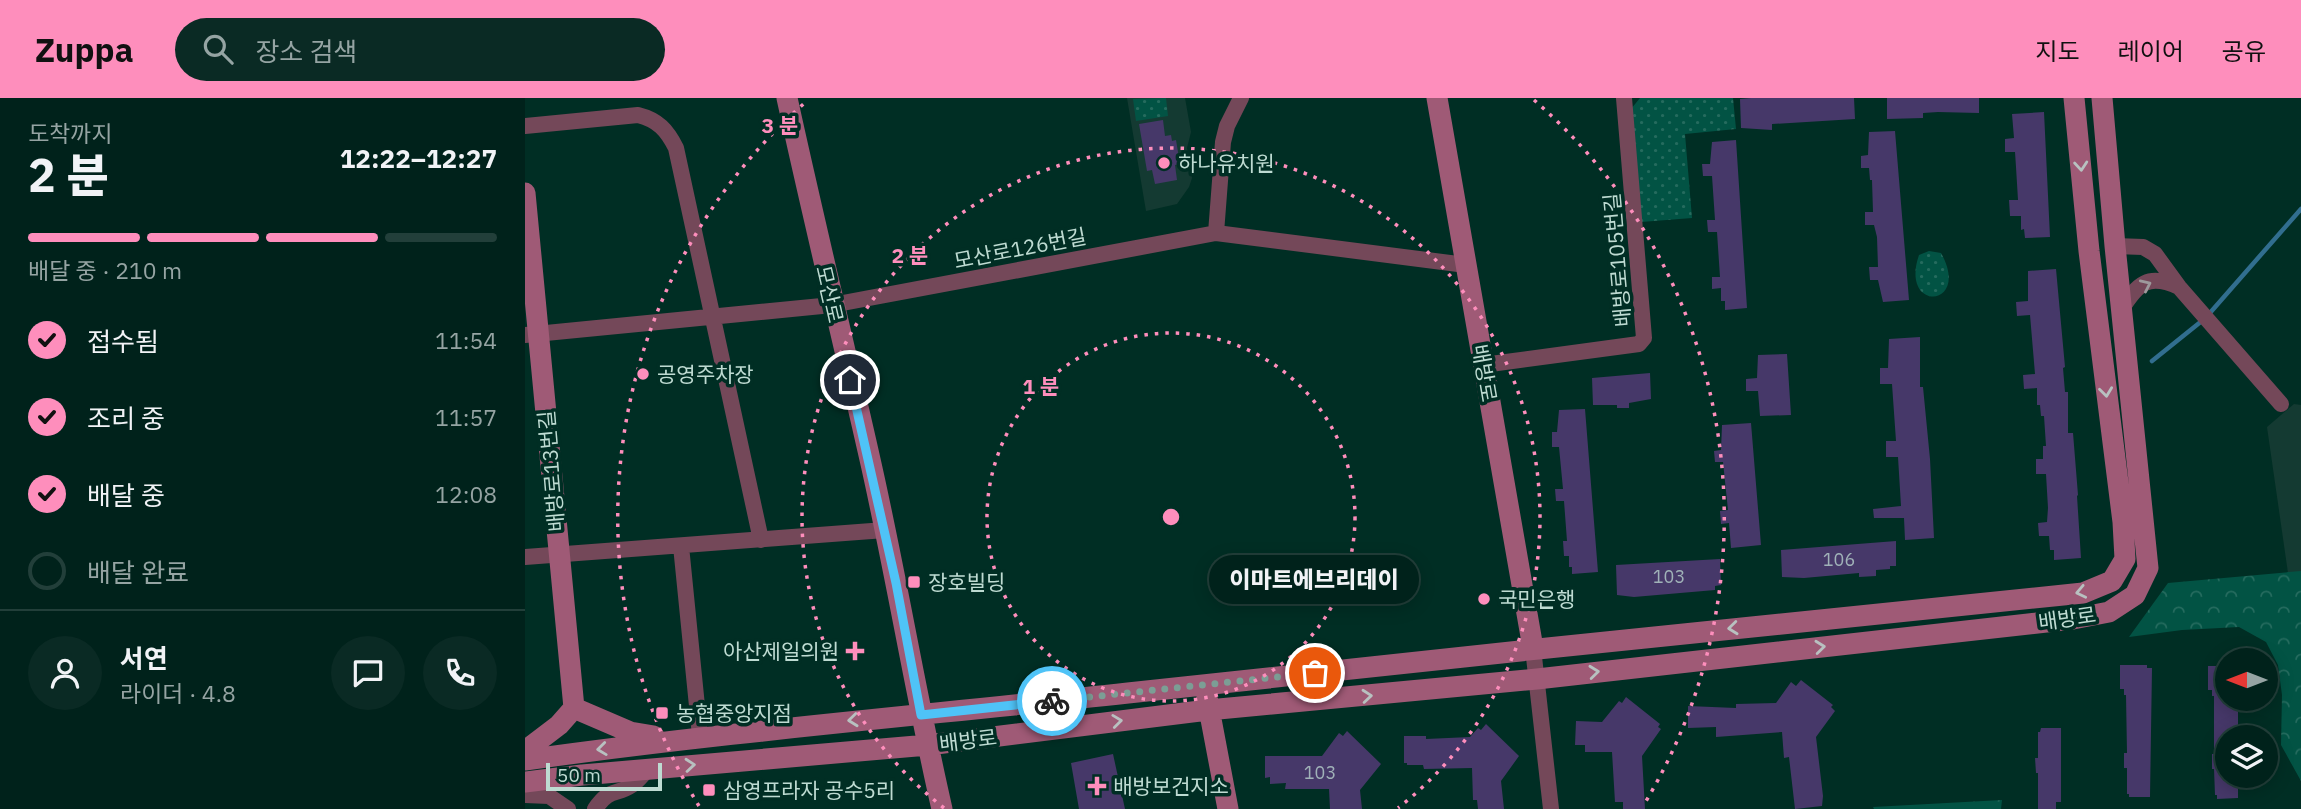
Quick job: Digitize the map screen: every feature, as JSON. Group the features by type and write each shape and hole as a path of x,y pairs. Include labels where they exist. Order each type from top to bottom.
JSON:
{"street":[{"name":"모산로","path":"787,98 885,530 942,809"},
{"path":"1216,233 1223,142 1227,126 1241,98"},
{"name":"배방로","path":"1437,98 1533,648 1551,809"},
{"name":"배방로105번길","path":"1483,365 1639,344 1644,338 1624,98"},
{"name":"배방로","path":"525,760 700,736 2083,593 2112,581 2125,559 2123,522 2089,251 2074,98"},
{"name":"배방로","path":"525,782 927,745 1208,710 1537,679 2073,619 2109,612 2135,595 2148,568 2102,98"},
{"path":"525,126 638,115 652,118 667,131 676,148 761,540"},
{"name":"배방로13번길","path":"525,193 532,335 559,554 574,708"},
{"name":"모산로126번길","path":"532,335 832,305 1216,233 1466,265"},
{"path":"2115,246 2143,247 2155,254 2179,287 2281,404"},
{"path":"2121,310 2134,291 2149,280 2162,280 2179,287"},
{"path":"525,557 885,530"},
{"path":"681,546 700,736"},
{"path":"1207,685 1208,710 1228,809"},
{"path":"525,751 559,725 574,708 629,732 674,740"},
{"path":"595,809 601,800 613,791 631,786 648,769"},
{"path":"525,795 549,796 568,809"}],"shaded area":[{"name":"하나유치원","path":"1127,98 1185,98 1191,132 1187,148 1192,178 1177,204 1146,211"},
{"path":"2294,404 2301,405 2301,572 2288,573 2267,427"}],"green space":[{"path":"1166,98 1168,116 1136,121 1133,99"},
{"path":"1640,98 1733,98 1736,129 1685,134 1692,218 1641,222 1631,109"},
{"path":"1929,251 1941,253 1948,271 1948,285 1942,293 1934,296 1925,294 1918,287 1915,274 1919,255"},
{"path":"2301,571 2301,781 2281,745 2279,648 2269,648 2266,642 2239,627 2182,630 2129,637 2168,583"},
{"path":"2002,800 2001,809 1873,807"}],"building":[{"path":"1854,98 1855,119 1772,124 1772,130 1741,128 1740,99"},
{"path":"1887,98 1979,98 1979,113 1938,112 1923,113 1923,118 1887,119"},
{"path":"2044,112 2050,237 2025,238 2024,229 2021,230 2021,216 2010,216 2009,200 2018,200 2016,167 2015,152 2005,152 2005,139 2014,138 2012,114"},
{"path":"1163,120 1165,136 1171,135 1172,141 1176,140 1180,164 1175,165 1177,180 1155,184 1152,170 1147,171 1139,124"},
{"path":"1895,131 1909,300 1883,302 1878,280 1870,280 1869,267 1878,267 1877,237 1874,225 1865,225 1865,212 1873,212 1872,180 1869,168 1861,168 1861,156 1868,155 1869,132"},
{"path":"1736,140 1747,308 1725,310 1725,301 1721,301 1721,288 1712,289 1712,277 1720,277 1717,232 1708,232 1707,220 1715,220 1712,176 1703,176 1702,164 1710,164 1712,142"},
{"path":"2056,269 2065,392 2068,392 2068,433 2073,433 2081,558 2054,560 2049,536 2039,536 2038,523 2047,522 2048,508 2046,474 2036,474 2036,459 2043,459 2043,446 2046,446 2044,416 2041,416 2040,405 2037,405 2037,388 2024,389 2023,375 2035,374 2030,315 2017,316 2016,302 2028,301 2028,271"},
{"path":"1920,337 1920,387 1923,387 1930,459 1934,538 1905,540 1904,518 1874,518 1873,509 1901,506 1898,457 1886,457 1886,441 1896,441 1892,384 1880,384 1880,368 1888,368 1889,339"},
{"path":"1787,354 1791,415 1760,416 1758,391 1746,391 1746,379 1757,378 1758,355"},
{"path":"1650,373 1651,399 1629,403 1629,408 1593,405 1592,378"},
{"path":"1585,409 1598,572 1572,574 1569,556 1564,556 1563,541 1567,541 1564,501 1556,501 1555,489 1563,489 1559,447 1552,447 1552,432 1557,432 1559,410"},
{"path":"1751,423 1761,545 1731,548 1729,523 1721,524 1720,511 1728,510 1723,462 1715,462 1714,451 1721,450 1722,425"},
{"path":"1896,541 1896,566 1876,570 1876,576 1859,577 1859,573 1804,578 1782,577 1781,550"},
{"path":"1720,559 1721,585 1715,586 1715,590 1634,597 1617,595 1616,565"},
{"path":"2120,665 2147,665 2147,668 2152,668 2150,797 2129,797 2127,794 2127,768 2124,768 2124,753 2127,753 2126,695 2124,689 2120,689"},
{"path":"2208,666 2215,666 2215,711 2238,711 2238,725 2215,725 2215,788 2238,788 2238,798 2217,799 2215,795 2212,769 2214,696 2212,690 2208,690"},
{"path":"1801,680 1833,705 1831,707 1835,711 1816,737 1822,806 1795,809 1789,757 1784,758 1782,732 1716,737 1716,727 1688,728 1688,706 1736,708 1736,704 1776,703 1791,682 1796,686"},
{"path":"1626,697 1660,724 1658,727 1661,729 1642,756 1645,809 1623,809 1623,802 1615,802 1612,752 1585,752 1585,745 1575,745 1576,721 1602,722 1619,701 1622,703"},
{"path":"1486,724 1519,756 1501,781 1504,809 1478,809 1477,800 1473,800 1472,768 1424,769 1423,765 1404,763 1404,736 1426,736 1426,739 1470,737"},
{"path":"2041,728 2061,728 2061,802 2056,802 2056,809 2038,809 2038,773 2035,758 2038,758 2038,732"},
{"path":"1347,731 1381,764 1360,790 1362,809 1330,809 1329,789 1285,789 1286,783 1270,784 1270,777 1265,778 1265,756 1322,756 1339,733 1343,736"},
{"name":"배방보건지소","path":"1113,754 1125,809 1079,809 1071,763"}],"waterway":[{"path":"2209,314 2301,209"},
{"path":"2152,361 2203,320"}],"way so far":[{"path":"1052,701 1315,673"}],"place":[{"name":"하나유치원","path":"1164,163"},
{"name":"공영주차장","path":"643,374"},
{"name":"장호빌딩","path":"914,582"},
{"name":"국민은행","path":"1484,599"},
{"name":"아산제일의원","path":"855,651"},
{"name":"이마트에브리데이","path":"1315,673"},
{"name":"농협중앙지점","path":"662,713"},
{"name":"배방보건지소","path":"1097,786"},
{"name":"삼영프라자 공수5리","path":"709,790"}],"route":[{"path":"850,380 869,455 921,715 1052,701"}]}
